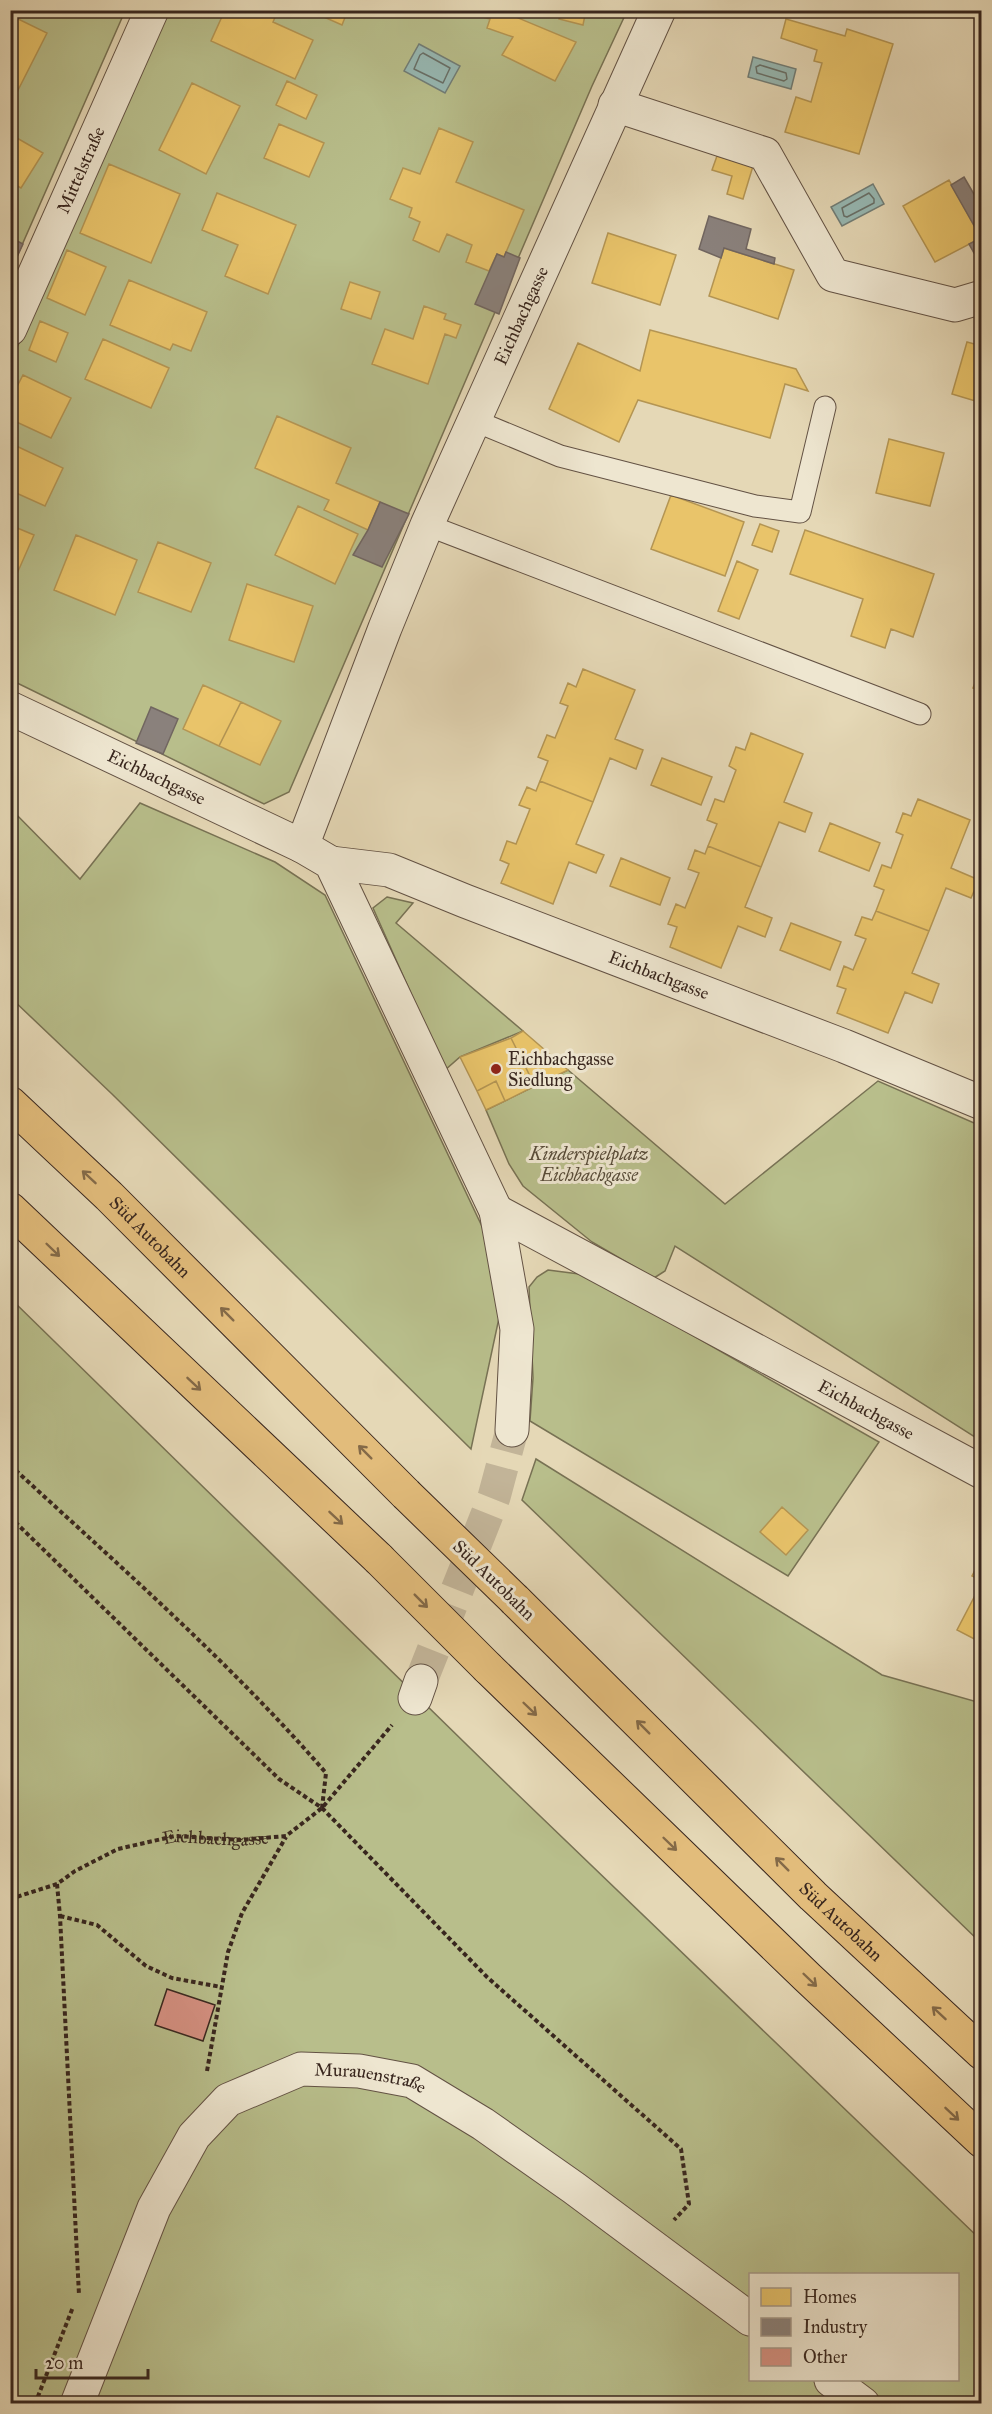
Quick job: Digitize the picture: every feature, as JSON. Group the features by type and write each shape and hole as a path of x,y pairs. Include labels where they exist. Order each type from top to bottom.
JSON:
{"highway":[{"name":"Süd Autobahn","path":"10,1103 109,1196 406,1494 805,1888 981,2053"},
{"path":"10,1209 379,1559 488,1668 807,1977 981,2141"}],"street":[{"name":"Mittelstraße","path":"10,329 152,10"},
{"name":"Eichbachgasse","path":"302,846 427,525 659,10"},
{"path":"615,105 765,154 833,275 955,305 981,297"},
{"name":"Eichbachgasse","path":"10,708 302,846 331,863 389,870 844,1046 981,1103"},
{"path":"331,863 496,1211 517,1329 512,1430"},
{"name":"Eichbachgasse","path":"496,1211 981,1472"},
{"name":"Murauenstraße","path":"77,2403 154,2208 194,2136 228,2100 302,2069 359,2071 412,2081 483,2124 652,2244 749,2318"},
{"path":"834,2381 863,2403"}],"lane":[{"path":"473,420 560,456 755,506 800,512 825,407"},
{"path":"427,525 920,714"}],"path":[{"path":"10,1465 194,1635 277,1716 326,1773 322,1808"},
{"path":"10,1517 279,1779 322,1808 488,1977 681,2149 688,2204 652,2244"},
{"name":"Eichbachgasse","path":"10,1899 57,1884 75,1871 118,1849 175,1836 240,1840 286,1836 322,1808 418,1690"},
{"path":"228,2100 207,2071 228,1952 242,1913 286,1836"},
{"path":"35,2403 79,2295 57,1884"},
{"path":"60,1916 98,1925 146,1966 172,1978 221,1987"}],"green space":[{"path":"11,11 125,11 11,270"},
{"path":"166,11 627,11 592,86 289,792 264,804 11,680 11,361"},
{"path":"140,803 275,862 325,895 487,1237 499,1318 471,1449 112,1094 11,998 10,808 80,879"},
{"path":"387,897 413,903 396,923 523,1031 460,1057 445,1070 373,908"},
{"name":"Kinderspielplatz Eichbachgasse","path":"568,1070 725,1204 878,1081 981,1126 981,1441 675,1246 665,1271 654,1278 592,1242 523,1186 509,1164 486,1110"},
{"path":"548,1270 587,1275 879,1442 788,1576 530,1421 533,1378 529,1287 537,1277"},
{"path":"10,1298 513,1790 981,2240 981,2403 11,2403"},
{"path":"536,1459 882,1675 981,1703 981,1943 522,1500"}],"water":[{"path":"419,44 460,66 445,93 404,71"},
{"path":"753,57 796,69 791,89 748,77"},
{"path":"873,184 884,204 842,226 831,207"}],"building: Homes":[{"path":"225,10 267,10 276,15 273,22 313,40 295,79 211,41"},
{"path":"308,10 348,10 342,25"},
{"path":"456,10 499,10 576,42 555,81 502,55 513,37 487,28 490,19"},
{"path":"561,10 586,10 583,25 559,19"},
{"path":"10,15 47,33 15,96 10,94"},
{"path":"786,19 845,36 847,29 893,44 859,154 785,132 796,97 811,102 822,63 814,61 817,50 781,38"},
{"path":"287,81 317,95 306,119 276,105"},
{"path":"192,83 240,106 206,174 159,150"},
{"path":"279,124 324,143 309,177 264,158"},
{"path":"439,128 473,142 456,182 524,210 504,257 497,254 489,271 466,262 472,245 447,234 439,252 413,240 420,222 409,217 412,208 390,199 403,168 420,174"},
{"path":"10,134 43,153 21,188 10,182"},
{"path":"717,156 753,166 743,199 727,194 732,176 712,170"},
{"path":"109,164 180,194 151,263 80,233"},
{"path":"949,180 981,238 935,262 903,206"},
{"path":"217,193 296,225 268,294 225,276 238,245 202,230"},
{"path":"608,233 676,255 660,305 592,283"},
{"path":"724,248 794,270 778,319 709,296"},
{"path":"67,250 106,267 85,315 47,298"},
{"path":"129,280 207,312 191,351 173,344 170,350 110,325"},
{"path":"350,282 380,292 371,319 341,309"},
{"path":"424,306 446,314 444,319 461,325 456,338 445,334 428,384 372,364 385,329 413,339"},
{"path":"40,321 68,333 56,362 29,350"},
{"path":"650,330 796,369 808,391 785,384 770,438 638,400 619,442 549,409 578,343 640,371"},
{"path":"103,339 169,368 151,408 85,379"},
{"path":"967,342 982,346 982,403 952,394"},
{"path":"23,375 71,398 51,438 10,419 10,400"},
{"path":"277,416 351,448 336,483 380,502 368,530 324,510 329,500 255,468"},
{"path":"889,439 944,453 930,506 876,493"},
{"path":"10,443 63,468 45,506 14,492 10,500"},
{"path":"671,495 744,522 725,576 651,549"},
{"path":"298,506 358,534 335,584 275,555"},
{"path":"760,524 779,531 772,552 752,545"},
{"path":"10,525 34,535 12,585 10,584"},
{"path":"805,530 934,574 913,637 891,629 885,648 851,636 863,599 790,574"},
{"path":"76,535 137,560 115,615 54,590"},
{"path":"158,542 211,563 191,612 138,592"},
{"path":"737,561 758,570 739,619 718,611"},
{"path":"247,584 313,606 294,662 229,640"},
{"path":"982,665 982,691 973,688"},
{"path":"583,669 635,690 615,739 643,750 636,769 610,758 593,802 540,781 548,761 538,757 547,735 555,738 568,706 560,703 568,683 576,687"},
{"path":"203,685 241,702 219,746 183,729"},
{"path":"241,702 281,721 260,765 219,746"},
{"path":"751,733 803,754 784,802 812,813 805,832 779,822 761,867 708,846 717,824 707,820 715,799 724,802 736,770 729,766 736,747 745,750"},
{"path":"662,758 712,777 701,805 651,785"},
{"path":"540,781 593,802 576,844 604,855 596,873 569,862 553,904 501,883 509,864 500,860 507,841 516,844 530,809 519,805 527,787 536,791"},
{"path":"918,799 970,820 951,868 979,880 971,898 946,888 929,931 876,911 884,890 874,886 882,865 891,868 903,835 896,832 903,813 911,816"},
{"path":"830,823 880,843 869,871 819,851"},
{"path":"708,846 761,867 745,907 772,918 765,937 738,926 721,968 670,947 677,927 668,924 676,904 685,908 699,873 688,869 695,850 705,854"},
{"path":"621,858 670,878 660,905 610,886"},
{"path":"876,911 929,931 912,973 939,984 932,1003 905,992 888,1033 837,1013 846,989 837,986 844,966 853,970 866,939 855,935 862,917 872,920"},
{"path":"791,923 841,942 830,970 780,950"},
{"path":"523,1031 568,1070 535,1086 511,1038"},
{"name":"Eichbachgasse Siedlung","path":"511,1038 535,1086 505,1101 496,1081 477,1091 460,1057"},
{"path":"496,1081 505,1101 486,1110 477,1091"},
{"path":"782,1507 808,1530 786,1555 760,1532"},
{"path":"982,1557 982,1581 972,1576"},
{"path":"982,1582 982,1643 957,1630"}],"building: Industry":[{"path":"964,177 982,208 982,249 974,253 969,244 981,238 951,185"},
{"path":"709,216 751,229 746,249 775,258 774,264 724,248 721,258 699,249"},
{"path":"10,237 23,244 10,272"},
{"path":"506,252 520,258 499,314 475,304 497,254 504,257"},
{"path":"380,502 409,514 382,567 353,555 368,530"},
{"path":"151,707 178,719 163,754 136,743"}],"building: Other":[{"path":"167,1989 215,2005 203,2041 155,2025"}],"tunnel":[{"path":"421,1681 494,1497 512,1430"}],"place":[{"name":"Eichbachgasse Siedlung","path":"496,1069"}]}
